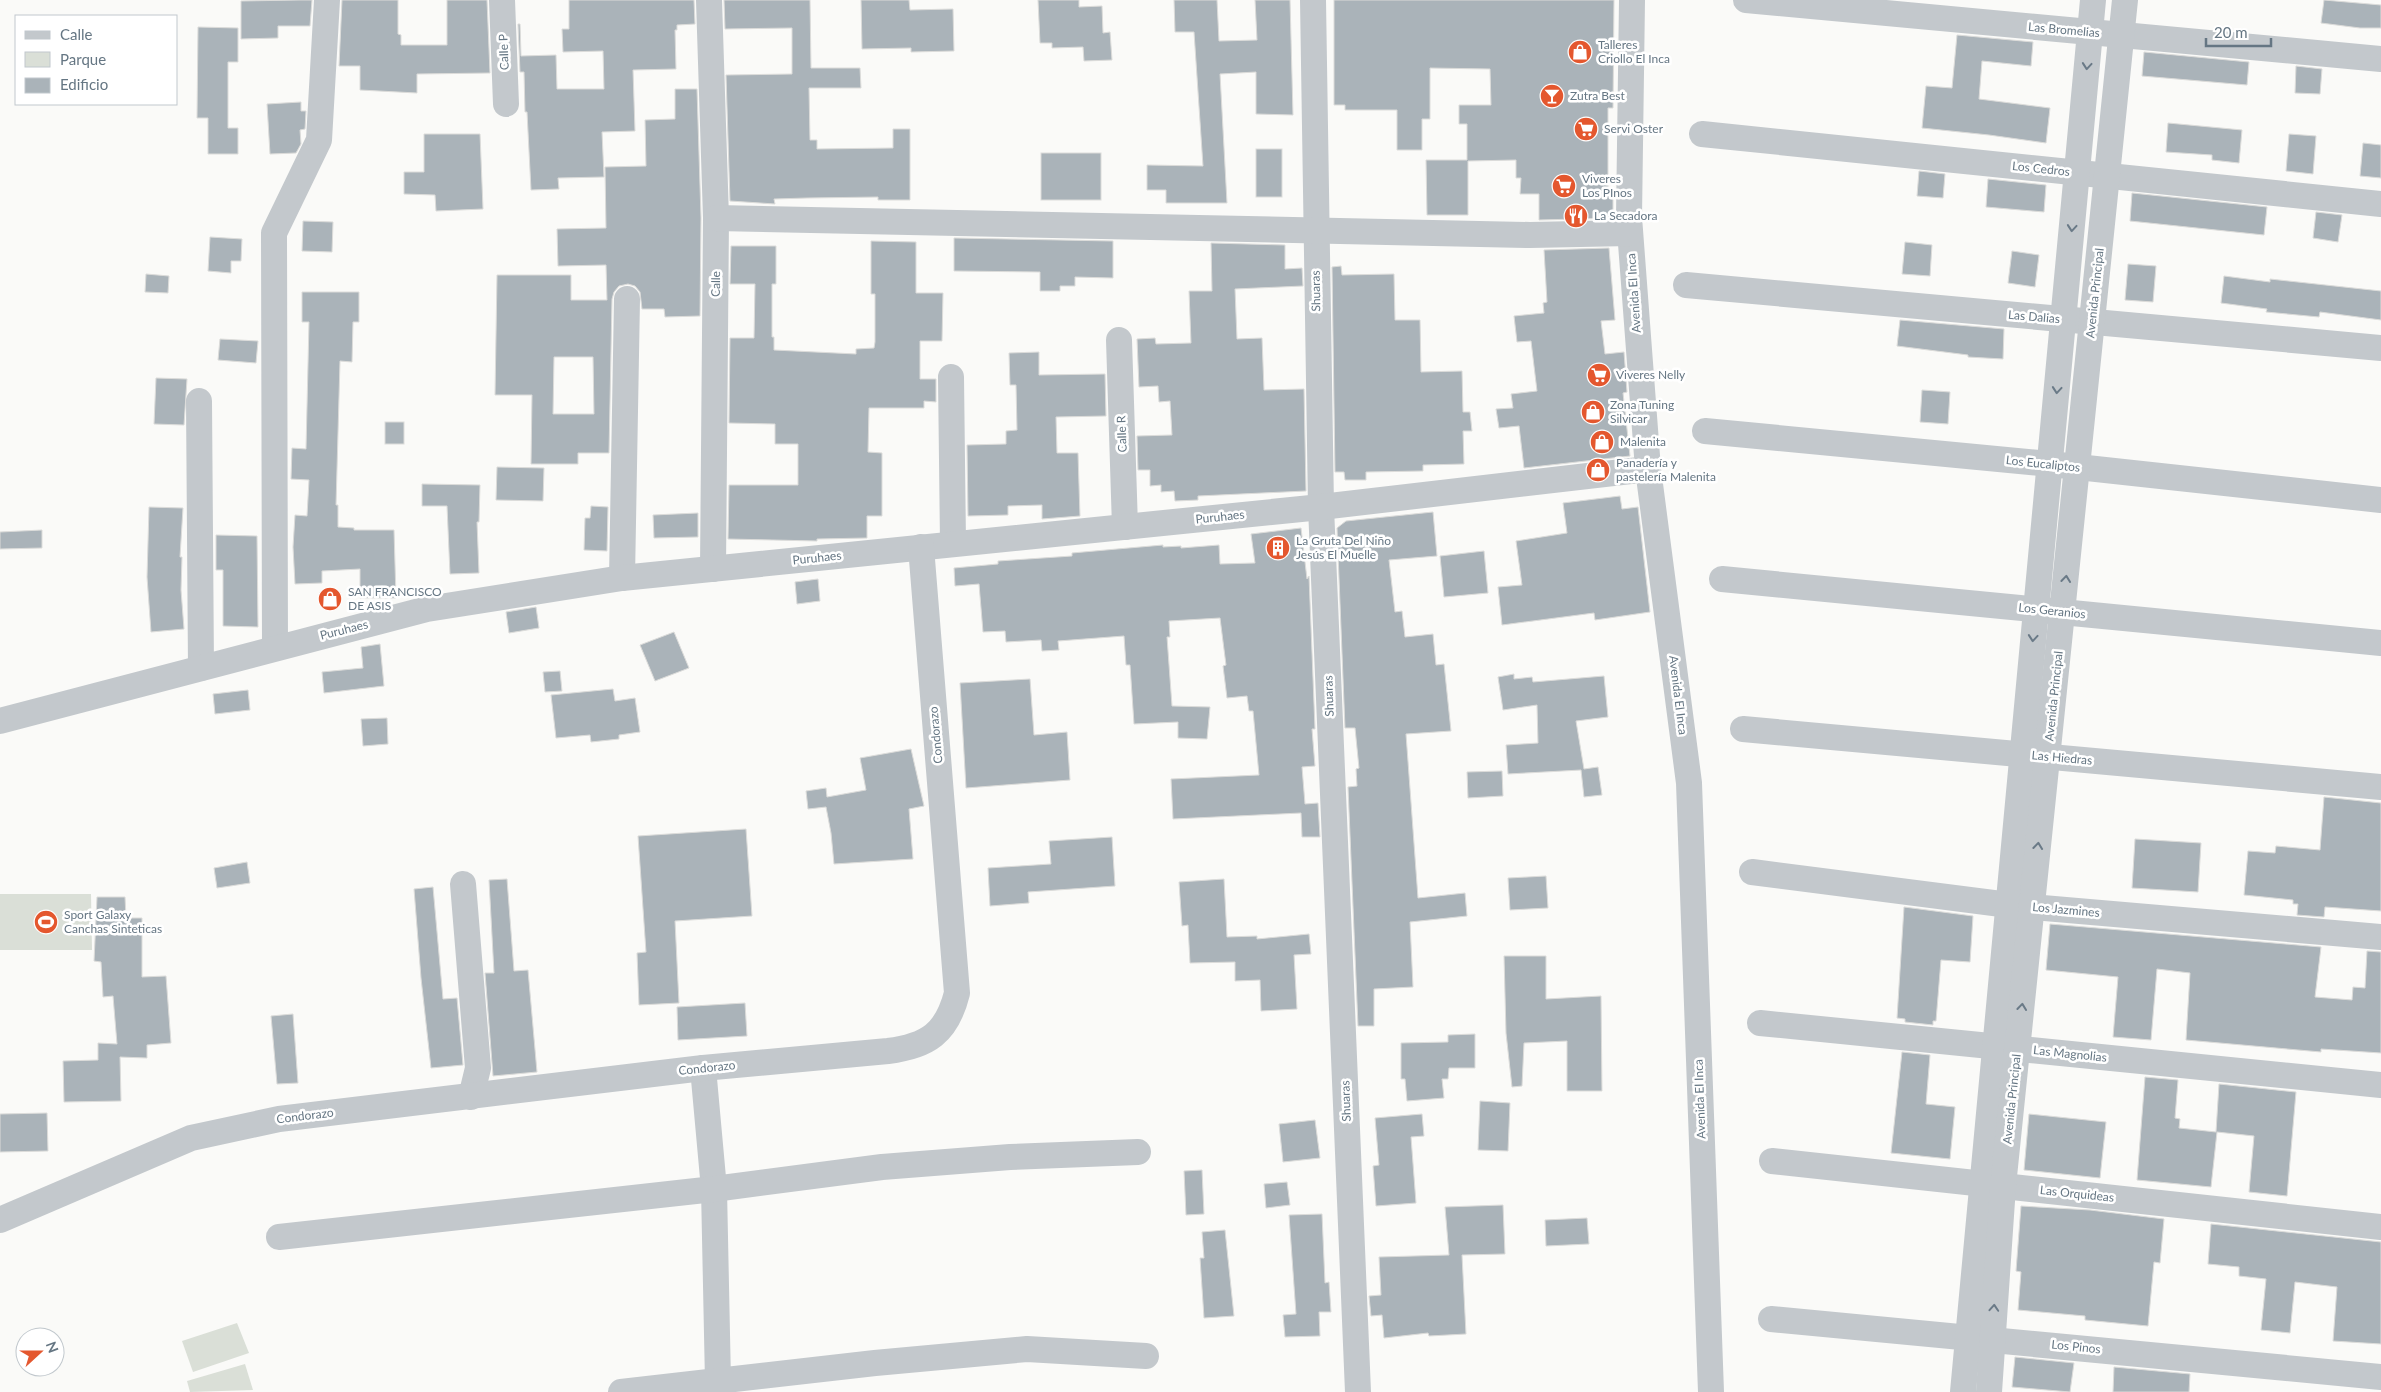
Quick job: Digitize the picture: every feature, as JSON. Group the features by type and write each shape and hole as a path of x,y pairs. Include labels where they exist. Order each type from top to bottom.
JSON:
{"street":[{"path":"275,648 274,232 319,140 327,0"},
{"name":"Calle P","path":"502,0 506,104"},
{"name":"Calle","path":"709,0 716,218 713,569"},
{"name":"Shuaras","path":"1313,0 1315,230 1321,507 1358,1392"},
{"name":"Avenida El Inca","path":"1632,0 1630,233 1648,469 1689,782 1711,1392"},
{"name":"Las Bromelias","path":"1746,0 2381,59"},
{"name":"Avenida Principal","path":"2035,756 2036,610 2093,0"},
{"name":"Avenida Principal","path":"1963,1392 1980,1338 2035,756 2062,612 2125,0"},
{"name":"Los Cedros","path":"1702,134 2381,204"},
{"path":"716,218 1530,235 1630,233"},
{"name":"Las Dalias","path":"1686,285 2381,348"},
{"path":"622,578 627,299"},
{"name":"Calle R","path":"1119,340 1125,527"},
{"path":"952,377 953,543"},
{"path":"199,401 200,668"},
{"name":"Los Eucaliptos","path":"1705,431 2050,464 2381,500"},
{"name":"Puruhaes","path":"0,721 426,609 622,578 1321,507 1648,469"},
{"name":"Condorazo","path":"0,1220 191,1138 222,1130 279,1119 703,1068 909,1048 927,1041 942,1028 952,1012 957,993 921,547"},
{"name":"Los Geranios","path":"1722,579 2381,643"},
{"name":"Las Hiedras","path":"1744,729 2381,787"},
{"name":"Los Jazmines","path":"1752,872 2020,906 2381,938"},
{"path":"463,884 478,1068 471,1097"},
{"name":"Las Magnolias","path":"1760,1022 2381,1085"},
{"path":"703,1068 714,1189 716,1387"},
{"path":"279,1237 714,1189 882,1167 1010,1157 1138,1152"},
{"name":"Las Orquideas","path":"1772,1161 2381,1228"},
{"name":"Los Pinos","path":"1771,1319 2381,1377"},
{"name":"Avenida Principal","path":"1980,1338 1988,1392"},
{"path":"621,1392 716,1387 1027,1349 1146,1356"}],"green space":[{"name":"Sport Galaxy Canchas Sinteticas","path":"0,894 91,894 92,950 0,950"},
{"path":"237,1323 249,1353 193,1372 182,1341"},
{"path":"245,1364 253,1390 190,1392 187,1381"}],"building":[{"path":"312,0 310,26 278,26 278,38 241,39 241,1"},
{"path":"342,0 398,0 398,34 401,35 401,45 447,45 447,0 487,0 490,73 417,74 417,93 360,90 360,66 339,66"},
{"path":"569,0 694,0 695,24 677,25 677,30 675,30 676,69 633,70 635,131 602,132 604,177 558,178 559,189 531,190 524,72 520,72 518,24 520,24 521,56 556,55 557,89 604,89 603,51 563,52 562,29 569,29"},
{"path":"724,0 810,0 811,68 860,68 861,88 809,88 810,140 817,140 817,149 893,148 893,129 910,129 910,200 878,200 878,197 774,199 775,204 730,201 726,75 792,74 792,28 725,29"},
{"path":"861,0 909,0 910,10 953,9 954,51 911,52 911,48 862,49"},
{"path":"1038,0 1079,0 1079,7 1102,6 1103,33 1110,32 1112,60 1084,61 1083,47 1052,48 1052,43 1040,43"},
{"path":"1174,0 1217,0 1219,41 1257,40 1255,0 1290,0 1293,115 1256,114 1256,72 1220,74 1227,203 1166,203 1166,190 1147,190 1147,165 1203,166 1194,32 1175,32"},
{"path":"1334,0 1614,0 1613,108 1608,108 1608,195 1613,195 1613,218 1539,220 1539,194 1520,194 1521,178 1516,178 1516,160 1468,161 1468,215 1427,215 1426,160 1467,160 1467,124 1459,124 1459,105 1491,105 1490,69 1430,68 1430,119 1422,119 1422,150 1397,150 1397,110 1345,110 1345,105 1334,105"},
{"path":"2324,0 2381,5 2381,28 2360,28 2321,23"},
{"path":"198,27 238,28 238,62 228,62 228,128 238,128 238,154 208,154 208,118 197,118"},
{"path":"1957,35 2033,42 2031,66 1982,61 1979,99 2050,108 2046,143 1922,128 1926,86 1952,88"},
{"path":"2144,52 2249,62 2247,85 2142,76"},
{"path":"2296,66 2322,69 2320,94 2295,93"},
{"path":"675,89 697,89 701,218 700,316 665,317 664,309 642,309 640,292 635,286 628,284 619,286 614,292 612,299 609,453 578,453 578,464 531,464 532,395 495,395 497,275 571,275 571,300 607,300 606,265 558,266 557,229 606,228 605,167 646,166 645,120 675,119","holes":["554,357 593,357 594,414 553,414"]},
{"path":"301,102 301,111 306,111 305,129 300,130 301,144 296,153 270,154 267,104"},
{"path":"2168,123 2242,130 2239,163 2212,160 2212,155 2166,152"},
{"path":"424,134 480,134 483,209 436,211 435,195 404,194 404,172 424,172"},
{"path":"2289,134 2316,136 2313,174 2286,171"},
{"path":"2363,143 2381,145 2381,178 2360,176"},
{"path":"1256,149 1282,149 1282,197 1256,197"},
{"path":"1041,153 1101,153 1101,200 1041,200"},
{"path":"1919,171 1945,174 1943,198 1917,196"},
{"path":"1988,179 2046,185 2044,212 1986,207"},
{"path":"2132,193 2267,207 2264,235 2130,221"},
{"path":"2316,212 2342,215 2338,242 2313,238"},
{"path":"303,221 333,222 332,252 302,251"},
{"path":"210,237 242,239 241,261 231,261 231,273 208,271"},
{"path":"954,238 1113,241 1113,278 1075,277 1075,286 1060,286 1060,291 1040,291 1040,272 954,271"},
{"path":"871,241 916,242 916,293 943,293 942,341 920,341 920,379 936,379 936,402 924,401 924,408 869,408 868,452 882,453 882,516 867,516 867,538 817,539 817,541 728,539 729,485 798,485 798,444 775,444 775,424 729,423 730,338 754,338 755,284 730,284 731,246 776,246 776,284 772,284 772,337 774,337 774,350 856,354 856,349 874,348 875,342 875,294 871,294"},
{"path":"1905,242 1932,245 1930,276 1902,274"},
{"path":"1211,243 1285,245 1285,269 1302,268 1303,286 1235,289 1237,339 1262,338 1264,390 1304,389 1306,491 1198,496 1198,500 1175,501 1174,491 1161,492 1161,485 1150,486 1150,470 1138,470 1137,436 1172,435 1170,401 1159,402 1158,386 1139,387 1137,339 1155,338 1156,344 1191,343 1189,291 1212,291"},
{"path":"1609,248 1615,320 1601,321 1605,354 1624,352 1627,392 1623,393 1630,456 1524,468 1519,426 1499,428 1496,409 1513,408 1511,394 1537,391 1531,341 1517,342 1514,316 1544,313 1543,303 1547,302 1544,250"},
{"path":"2012,251 2039,255 2035,287 2008,283"},
{"path":"2128,264 2156,266 2153,302 2125,300"},
{"path":"1341,266 1342,275 1394,274 1395,320 1420,320 1421,372 1462,371 1463,412 1470,412 1472,431 1463,431 1464,464 1423,465 1423,471 1366,472 1366,480 1345,480 1344,472 1335,472 1332,267"},
{"path":"146,274 169,276 168,293 145,292"},
{"path":"2224,276 2270,282 2270,279 2381,291 2381,320 2320,312 2319,317 2266,312 2267,309 2221,303"},
{"path":"302,292 359,292 359,322 353,322 352,362 340,361 336,505 338,505 338,527 354,528 354,530 394,530 396,598 360,598 360,569 322,571 322,583 295,584 293,547 295,515 307,516 309,480 291,479 292,448 306,449 309,322 302,322"},
{"path":"1900,320 2004,329 2003,359 1968,357 1968,355 1897,346"},
{"path":"220,339 258,341 256,363 218,360"},
{"path":"1039,352 1039,375 1105,374 1106,416 1056,417 1057,453 1078,453 1080,516 1042,519 1042,505 1008,506 1008,515 968,516 967,445 1006,444 1006,431 1017,430 1016,385 1010,385 1009,353"},
{"path":"156,378 187,379 184,425 154,424"},
{"path":"1922,390 1950,392 1948,424 1920,422"},
{"path":"385,422 404,422 404,444 385,444"},
{"path":"497,467 544,468 543,501 496,500"},
{"path":"422,484 480,485 479,522 477,522 479,573 450,574 447,506 422,506"},
{"path":"1620,496 1622,509 1638,507 1650,612 1595,620 1594,613 1502,625 1498,587 1522,585 1516,541 1567,533 1563,503"},
{"path":"591,506 608,507 607,551 584,550 585,518 590,518"},
{"path":"149,507 183,508 180,557 182,557 181,590 184,629 151,632 147,577"},
{"path":"1433,512 1437,556 1389,560 1395,612 1402,611 1405,637 1433,634 1436,665 1444,664 1451,731 1406,734 1418,898 1465,893 1467,916 1410,922 1413,987 1374,989 1374,1026 1358,1026 1348,787 1357,786 1356,769 1359,768 1355,728 1345,728 1337,528 1346,521"},
{"path":"698,513 698,537 654,538 653,515"},
{"path":"1301,528 1307,579 1309,576 1315,729 1312,729 1315,766 1302,767 1305,804 1318,803 1320,837 1302,837 1301,813 1173,819 1171,779 1259,775 1253,711 1249,711 1247,696 1227,698 1223,666 1226,665 1220,618 1169,621 1170,637 1167,637 1172,706 1210,707 1207,739 1178,738 1178,722 1134,724 1130,665 1126,665 1124,636 1058,641 1059,650 1042,651 1041,640 1006,642 1005,631 983,632 979,584 955,586 954,568 998,564 998,561 1072,556 1072,553 1163,545 1163,547 1181,546 1181,548 1219,545 1220,564 1255,563 1251,534"},
{"path":"42,530 42,548 0,549 0,532"},
{"path":"216,535 257,536 258,627 223,626 223,570 216,570"},
{"path":"1484,551 1488,593 1444,597 1440,556"},
{"path":"818,579 820,601 797,604 795,582"},
{"path":"536,607 539,628 509,633 506,612"},
{"path":"674,632 689,668 655,681 640,645"},
{"path":"380,644 384,686 324,693 322,672 363,668 361,647"},
{"path":"560,671 562,691 545,692 543,672"},
{"path":"1514,674 1514,679 1532,677 1533,682 1604,676 1608,717 1576,721 1584,769 1598,767 1602,795 1584,797 1581,770 1508,774 1506,745 1538,743 1537,705 1503,710 1498,677"},
{"path":"1030,679 1034,735 1067,732 1070,780 966,788 960,683"},
{"path":"613,689 615,701 635,698 640,732 619,735 619,739 591,742 590,735 556,738 551,695"},
{"path":"248,690 250,710 215,714 213,694"},
{"path":"387,718 388,744 363,746 361,719"},
{"path":"911,749 924,806 909,809 913,859 834,864 826,807 808,809 806,791 826,788 827,797 866,790 860,758"},
{"path":"1502,771 1503,796 1468,798 1467,772"},
{"path":"2324,797 2381,803 2381,911 2325,907 2324,917 2297,915 2298,904 2293,904 2293,900 2244,895 2248,851 2275,853 2276,846 2320,850"},
{"path":"746,829 752,916 675,921 679,1003 639,1005 637,953 646,952 638,836"},
{"path":"1112,837 1115,886 1028,892 1029,903 990,906 988,868 1051,864 1049,841"},
{"path":"2135,839 2201,843 2198,892 2132,888"},
{"path":"247,862 250,883 217,888 214,868"},
{"path":"1546,876 1548,908 1510,910 1508,878"},
{"path":"507,879 514,971 528,970 537,1072 493,1076 485,973 494,973 489,880"},
{"path":"1224,879 1227,937 1257,936 1257,939 1309,934 1311,954 1294,955 1297,1009 1261,1011 1260,980 1235,981 1235,962 1190,963 1188,925 1182,926 1179,882"},
{"path":"433,887 443,999 457,998 463,1065 431,1068 414,889"},
{"path":"97,897 125,897 126,918 142,918 142,977 166,976 171,1043 147,1045 147,1058 120,1057 121,1101 64,1102 63,1061 98,1060 98,1043 117,1044 113,996 103,997 101,962 94,961"},
{"path":"1904,907 1973,916 1970,962 1941,960 1936,1021 1933,1021 1933,1025 1905,1022 1905,1019 1897,1018"},
{"path":"2050,924 2321,947 2315,997 2352,1000 2353,987 2365,988 2367,951 2381,952 2381,1053 2321,1049 2321,1052 2186,1040 2190,973 2157,969 2151,1040 2113,1037 2118,977 2046,970"},
{"path":"1504,956 1546,956 1546,999 1601,996 1602,1091 1567,1091 1567,1041 1524,1043 1522,1086 1512,1087 1506,1033"},
{"path":"745,1003 747,1036 678,1040 677,1007"},
{"path":"293,1014 298,1083 277,1084 271,1016"},
{"path":"1475,1034 1475,1068 1449,1068 1448,1079 1442,1079 1444,1098 1407,1101 1405,1079 1401,1079 1401,1043 1448,1042 1448,1035"},
{"path":"1902,1052 1930,1055 1926,1104 1955,1107 1950,1159 1891,1153"},
{"path":"2145,1077 2178,1080 2175,1118 2180,1119 2179,1128 2216,1132 2219,1084 2296,1092 2287,1196 2249,1192 2254,1136 2217,1132 2211,1187 2137,1180"},
{"path":"1480,1101 1510,1103 1508,1151 1478,1150"},
{"path":"47,1113 48,1151 0,1152 0,1114"},
{"path":"1422,1114 1424,1136 1411,1137 1416,1203 1376,1206 1373,1166 1379,1165 1375,1118"},
{"path":"2029,1114 2106,1122 2100,1178 2024,1170"},
{"path":"1315,1120 1320,1158 1283,1162 1279,1124"},
{"path":"1202,1170 1204,1214 1186,1215 1184,1171"},
{"path":"1287,1182 1290,1205 1266,1208 1264,1184"},
{"path":"1503,1205 1505,1254 1462,1255 1466,1334 1429,1336 1428,1333 1384,1338 1382,1315 1371,1316 1369,1296 1381,1295 1379,1257 1449,1255 1445,1207"},
{"path":"2021,1206 2090,1210 2164,1219 2160,1263 2154,1262 2148,1326 2085,1320 2085,1316 2018,1310 2021,1272 2016,1271"},
{"path":"1322,1214 1325,1283 1329,1282 1331,1312 1319,1312 1320,1336 1285,1337 1283,1315 1296,1314 1289,1215"},
{"path":"1587,1218 1589,1244 1546,1246 1545,1220"},
{"path":"2211,1224 2381,1242 2381,1344 2333,1341 2337,1287 2295,1282 2290,1333 2261,1330 2266,1279 2239,1276 2239,1267 2208,1264"},
{"path":"1225,1230 1234,1316 1204,1318 1200,1258 1204,1258 1202,1232"},
{"path":"2015,1357 2074,1363 2070,1392 2012,1387"},
{"path":"2114,1367 2190,1374 2189,1392 2113,1392"}],"place":[{"name":"Talleres Criollo El Inca","path":"1580,52"},
{"name":"Zutra Best","path":"1552,96"},
{"name":"Servi Oster","path":"1586,129"},
{"name":"Viveres Los PInos","path":"1564,186"},
{"name":"La Secadora","path":"1576,216"},
{"name":"Viveres Nelly","path":"1599,375"},
{"name":"Zona Tuning Silvicar","path":"1593,412"},
{"name":"Malenita","path":"1602,442"},
{"name":"Panadería y pastelería Malenita","path":"1598,470"},
{"name":"La Gruta Del Niño Jesús El Muelle","path":"1278,548"},
{"name":"SAN FRANCISCO DE ASIS","path":"330,599"},
{"name":"Sport Galaxy Canchas Sinteticas","path":"46,922"}]}
